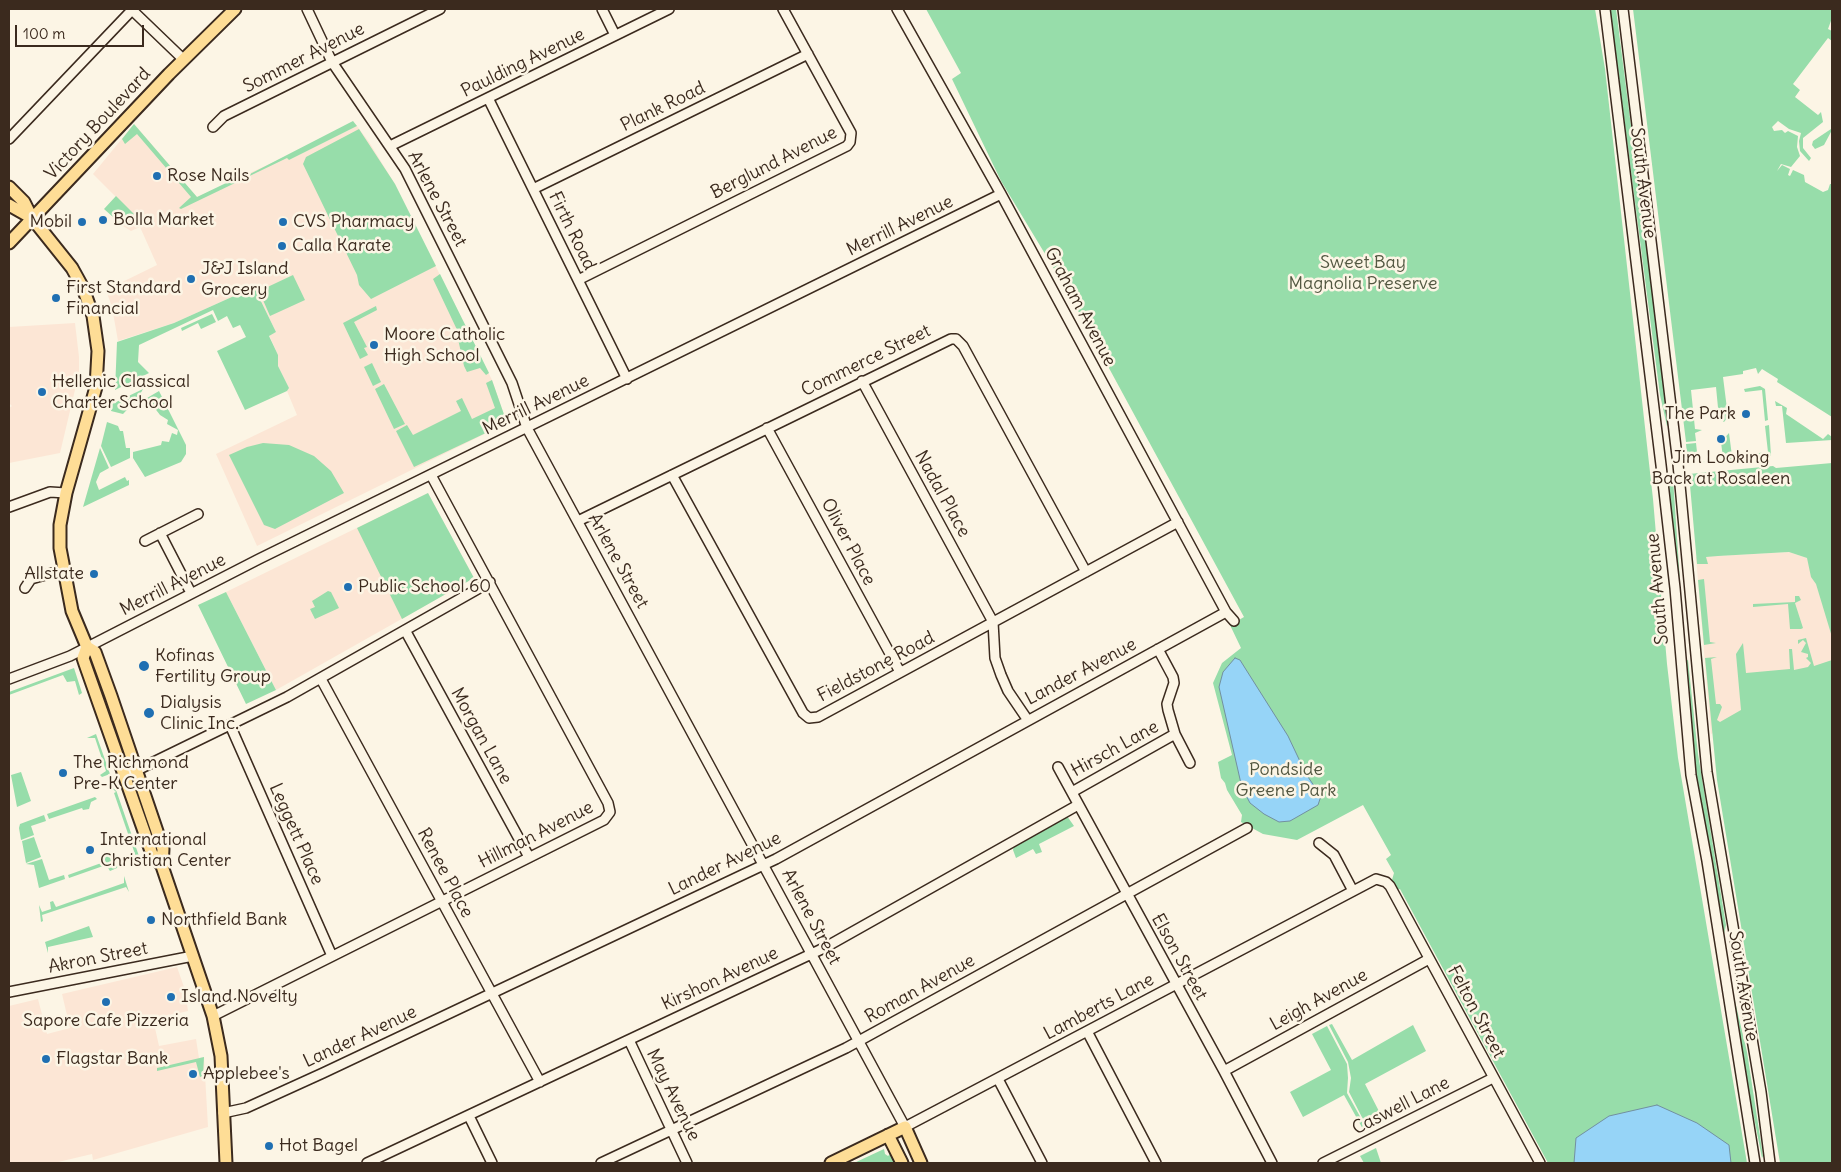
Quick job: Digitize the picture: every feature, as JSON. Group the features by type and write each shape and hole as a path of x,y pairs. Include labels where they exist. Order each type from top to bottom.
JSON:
{"main road":[{"name":"Victory Boulevard","path":"9,243 183,59 233,10"},
{"path":"9,187 24,202 32,218 61,253 82,285 93,316 97,334 98,370 96,387 66,493 60,525 63,570 72,611 87,647 95,652 137,770 163,849 162,866"},
{"path":"9,205 32,218"},
{"path":"87,647 83,658 152,854 162,866 213,1016 220,1049 226,1163"},
{"path":"905,1127 920,1163"},
{"name":"Lamberts Lane","path":"831,1163 905,1127"},
{"path":"888,1136 902,1163"}],"street":[{"path":"9,139 131,9 183,59"},
{"name":"Arlene Street","path":"307,9 332,62 390,146 419,196 512,383 527,428 765,864 905,1127"},
{"name":"Sommer Avenue","path":"213,127 224,116 440,9"},
{"path":"602,9 616,35"},
{"name":"Paulding Avenue","path":"390,146 669,9"},
{"name":"Berglund Avenue","path":"578,280 846,146 850,142 851,133 783,9"},
{"name":"Graham Avenue","path":"897,9 1001,194 1226,612 1234,621"},
{"name":"South Avenue","path":"1605,9 1665,503 1691,775 1707,862 1755,1163"},
{"name":"South Avenue","path":"1623,9 1678,464 1707,772 1761,1092 1770,1163"},
{"name":"Plank Road","path":"533,189 808,54"},
{"name":"Firth Road","path":"488,98 627,379"},
{"name":"Merrill Avenue","path":"9,679 70,656 191,593 1001,194"},
{"name":"Commerce Street","path":"578,521 946,340 956,340 960,342 1086,572"},
{"name":"Nadal Place","path":"862,381 993,622"},
{"name":"Oliver Place","path":"767,428 900,672"},
{"name":"Hillman Avenue","path":"213,1016 604,820 608,816 610,807 431,475"},
{"name":"Fieldstone Road","path":"672,475 806,716 809,718 818,717 1178,522"},
{"path":"9,507 50,492 66,493"},
{"path":"145,541 198,514"},
{"path":"160,533 191,593"},
{"path":"25,588 31,579 63,570"},
{"path":"125,776 321,679 490,582"},
{"name":"Lander Avenue","path":"223,1113 246,1108 765,864 1027,719 1226,612"},
{"path":"993,622 995,658 1000,675 1008,691 1027,719"},
{"name":"Morgan Lane","path":"405,630 529,857"},
{"name":"Hirsch Lane","path":"1158,649 1173,677 1174,683 1167,704 1175,734 1190,763"},
{"name":"Renee Place","path":"321,679 540,1082"},
{"name":"Leggett Place","path":"230,725 332,956"},
{"name":"Hirsch Lane","path":"1072,792 1175,734"},
{"name":"Elson Street","path":"1058,767 1125,894 1224,1071 1272,1163"},
{"name":"Kirshon Avenue","path":"367,1163 812,954 1078,805"},
{"name":"Roman Avenue","path":"601,1163 859,1041 1247,828"},
{"path":"1319,843 1334,855 1353,890"},
{"name":"Lamberts Lane","path":"905,1127 1088,1033 1371,880 1381,880"},
{"name":"Felton Street","path":"1381,880 1390,886 1537,1162"},
{"name":"Akron Street","path":"9,992 193,956"},
{"name":"Leigh Avenue","path":"1224,1071 1429,959"},
{"path":"1088,1033 1156,1163"},
{"name":"May Avenue","path":"629,1040 687,1163"},
{"name":"Caswell Lane","path":"1323,1163 1493,1078"},
{"path":"998,1079 1042,1163"},
{"path":"469,1116 492,1163"}],"shaded area":[{"name":"Moore Catholic High School","path":"134,124 197,197 287,156 289,160 357,126 395,184 492,380 507,423 257,546 216,454 297,415 287,391 289,388 278,366 278,355 269,335 276,332 254,287 174,323 118,341 112,307 106,290 157,265 140,227 131,231 123,226 133,214 93,174"},
{"name":"Hellenic Classical Charter School","path":"75,323 79,373 60,453 9,463 9,408 12,406 9,403 9,327"},
{"name":"Public School 60","path":"428,493 474,578 276,690 226,592"},
{"path":"1790,552 1807,558 1832,614 1832,669 1711,734 1696,557"},
{"path":"177,967 185,990 188,1011 153,1019 159,1046 196,1039 199,1058 204,1057 208,1127 93,1160 92,1154 54,1163 9,1163 9,1006 38,999 47,1034 70,1028 62,994"}],"green space":[{"name":"Sweet Bay Magnolia Preserve","path":"926,9 1595,9 1605,69 1653,499 1667,664 1678,758 1747,1163 1548,1163 1400,889 1397,890 1392,880 1394,873 1386,859 1391,855 1363,805 1297,840 1263,834 1241,822 1242,815 1221,778 1218,762 1232,755 1213,683 1222,663 1241,648 1230,625 1244,617 1065,287 1001,181 952,79 961,73"},
{"path":"1610,9 1616,9 1665,391 1667,426 1660,395"},
{"path":"1633,9 1832,9 1832,18 1828,29 1832,31 1832,41 1828,38 1793,84 1800,90 1795,97 1818,115 1821,112 1823,122 1803,138 1803,148 1811,158 1809,161 1800,151 1799,141 1801,133 1789,129 1778,121 1772,127 1774,131 1782,130 1785,133 1788,131 1798,136 1797,147 1800,156 1791,167 1781,164 1777,171 1782,165 1790,169 1788,175 1790,176 1793,170 1804,175 1805,182 1823,192 1828,190 1830,184 1832,184 1832,417 1777,382 1778,379 1762,369 1758,374 1756,368 1743,371 1743,374 1723,377 1728,417 1724,422 1719,418 1716,387 1691,390 1695,429 1702,430 1695,433 1696,441 1686,442"},
{"path":"353,121 357,126 289,160 287,158 181,209 179,208 191,197 137,134 125,144 122,139 134,124 197,197 249,172 250,174"},
{"path":"359,129 395,184 436,266 371,299 359,285 357,275 303,164 306,157"},
{"path":"1831,129 1824,145 1815,149 1812,145 1813,141"},
{"path":"116,196 134,214 123,226 104,209"},
{"path":"440,274 489,373 486,375 480,368 467,372 464,366 458,339 459,334 433,279"},
{"path":"293,275 305,300 270,316 259,291"},
{"path":"254,287 276,332 269,336 278,355 278,366 289,388 287,391 245,410 217,351 246,337 240,325 233,328 227,316 218,321 213,310 139,345 138,362 149,373 115,390 117,342 174,323"},
{"path":"376,306 377,310 354,322 367,347 364,348 368,355 360,359 343,323"},
{"path":"212,314 216,322 201,329 198,323 182,331 181,328"},
{"path":"372,363 381,382 373,386 364,367"},
{"path":"492,380 507,423 414,467 396,431 407,425 413,435 461,411 456,401 462,398 472,419 495,408 486,383"},
{"path":"384,384 405,424 394,429 375,389"},
{"path":"1760,386 1765,389 1768,420 1765,421 1762,390 1745,392 1744,389"},
{"path":"143,389 138,398 123,414 111,411 112,404"},
{"path":"159,391 186,445 186,454 181,462 145,477 133,458 133,452 161,445 162,441 169,442 172,433 177,435 178,430 167,424 168,420 160,415 147,398"},
{"path":"1775,401 1787,408 1786,414 1823,439 1828,434 1832,437 1832,440 1786,443 1782,406 1776,406"},
{"path":"107,422 118,426 120,431 123,431 126,448 130,448 130,458 111,467 101,446"},
{"path":"1769,425 1771,456 1716,461 1723,458 1721,442 1729,433 1732,456 1768,452 1765,426"},
{"path":"263,443 289,445 314,456 331,471 344,493 275,529 264,525 229,455 247,447"},
{"path":"1696,443 1698,461 1705,462 1688,464 1686,444"},
{"path":"100,448 109,468 100,473 96,482 99,490 125,477 127,481 129,480 129,485 83,507"},
{"path":"1832,463 1832,637 1816,584 1811,577 1807,558 1789,552 1706,557 1708,564 1697,564 1689,474 1773,466 1776,468"},
{"path":"1669,478 1673,479 1680,581 1673,543"},
{"path":"428,493 474,578 402,619 357,528"},
{"path":"1704,579 1710,642 1716,643 1704,645 1698,580"},
{"path":"328,591 331,592 339,608 315,619 310,609 315,607 312,601"},
{"path":"226,592 276,690 246,704 198,605"},
{"path":"1795,596 1799,596 1801,600 1795,603 1803,628 1801,629 1790,629 1788,604 1753,607 1753,604 1795,602"},
{"path":"1806,638 1814,666 1832,660 1832,1163 1780,1163 1717,780 1705,658 1717,657 1711,659 1716,704 1720,704 1722,707 1717,720 1720,722 1741,710 1736,654 1743,643 1746,673 1790,669 1789,649 1792,649 1794,670 1808,667 1811,663 1806,658 1808,654 1801,652 1806,643 1803,640 1798,644 1798,640"},
{"path":"1688,660 1698,754 1726,925 1724,934 1692,754 1685,661"},
{"path":"74,668 82,693 79,695 75,681 67,682 63,675 9,695 9,692"},
{"path":"96,734 110,774 102,777 100,775 106,771 95,738 87,738"},
{"path":"21,772 31,801 17,807 11,775"},
{"path":"115,787 140,859 132,862 130,859 136,857 114,793 116,792 112,788"},
{"path":"95,797 97,799 91,802 89,809 83,810 82,808 49,819 47,814"},
{"path":"44,815 46,821 31,826 34,835 21,840 20,824"},
{"path":"1067,816 1074,826 1039,844 1042,852 1036,854 1033,849 1016,858 1013,850 1014,846"},
{"path":"34,837 41,857 26,863 22,841"},
{"path":"109,855 112,863 119,862 117,868 110,871 106,865 69,878 68,875 104,862 103,857"},
{"path":"42,859 49,880 64,875 65,879 39,888 34,865 26,864"},
{"path":"124,876 129,892 126,887 42,915 43,921 41,922 39,905 42,912 51,909 50,902 53,901 56,907 124,883"},
{"path":"89,926 93,937 48,947 48,953 45,942"},
{"path":"1734,997 1747,1052 1762,1158 1745,1072"},
{"path":"1332,1024 1352,1060 1413,1025 1426,1051 1365,1084 1384,1121 1368,1129 1349,1092 1351,1078 1348,1062 1329,1025"},
{"path":"1327,1026 1347,1064 1347,1093 1367,1129 1364,1131 1344,1095 1303,1117 1290,1092 1331,1070 1312,1034"},
{"path":"204,1057 203,1076 200,1077 196,1062 157,1071 157,1068"},
{"path":"1376,1148 1381,1163 1364,1163 1360,1156"},
{"path":"884,1149 885,1154 888,1156 893,1151 899,1163 854,1163"}],"water":[{"path":"1235,658 1240,660 1288,736 1306,774 1321,796 1318,805 1290,821 1279,822 1264,814 1250,803 1242,788 1219,687 1223,672"},
{"path":"1657,1105 1697,1123 1729,1145 1731,1163 1574,1163 1576,1138 1609,1116"}],"place":[{"name":"Rose Nails","path":"157,176"},
{"name":"Bolla Market","path":"103,220"},
{"name":"Mobil","path":"82,222"},
{"name":"CVS Pharmacy","path":"283,222"},
{"name":"Calla Karate","path":"282,246"},
{"name":"J&J Island Grocery","path":"191,279"},
{"name":"First Standard Financial","path":"56,298"},
{"name":"Moore Catholic High School","path":"374,345"},
{"name":"Hellenic Classical Charter School","path":"42,392"},
{"name":"The Park","path":"1746,414"},
{"name":"Jim Looking Back at Rosaleen","path":"1721,439"},
{"name":"Allstate","path":"94,574"},
{"name":"Public School 60","path":"348,587"},
{"name":"Kofinas Fertility Group","path":"144,666"},
{"name":"Dialysis Clinic Inc.","path":"149,713"},
{"name":"The Richmond Pre-K Center","path":"63,773"},
{"name":"International Christian Center","path":"90,850"},
{"name":"Northfield Bank","path":"151,920"},
{"name":"Island Novelty","path":"171,997"},
{"name":"Sapore Cafe Pizzeria","path":"106,1002"},
{"name":"Flagstar Bank","path":"46,1059"},
{"name":"Applebee's","path":"193,1074"},
{"name":"Hot Bagel","path":"269,1146"}],"park label":[{"name":"Pondside Greene Park","path":"1286,780"}]}
